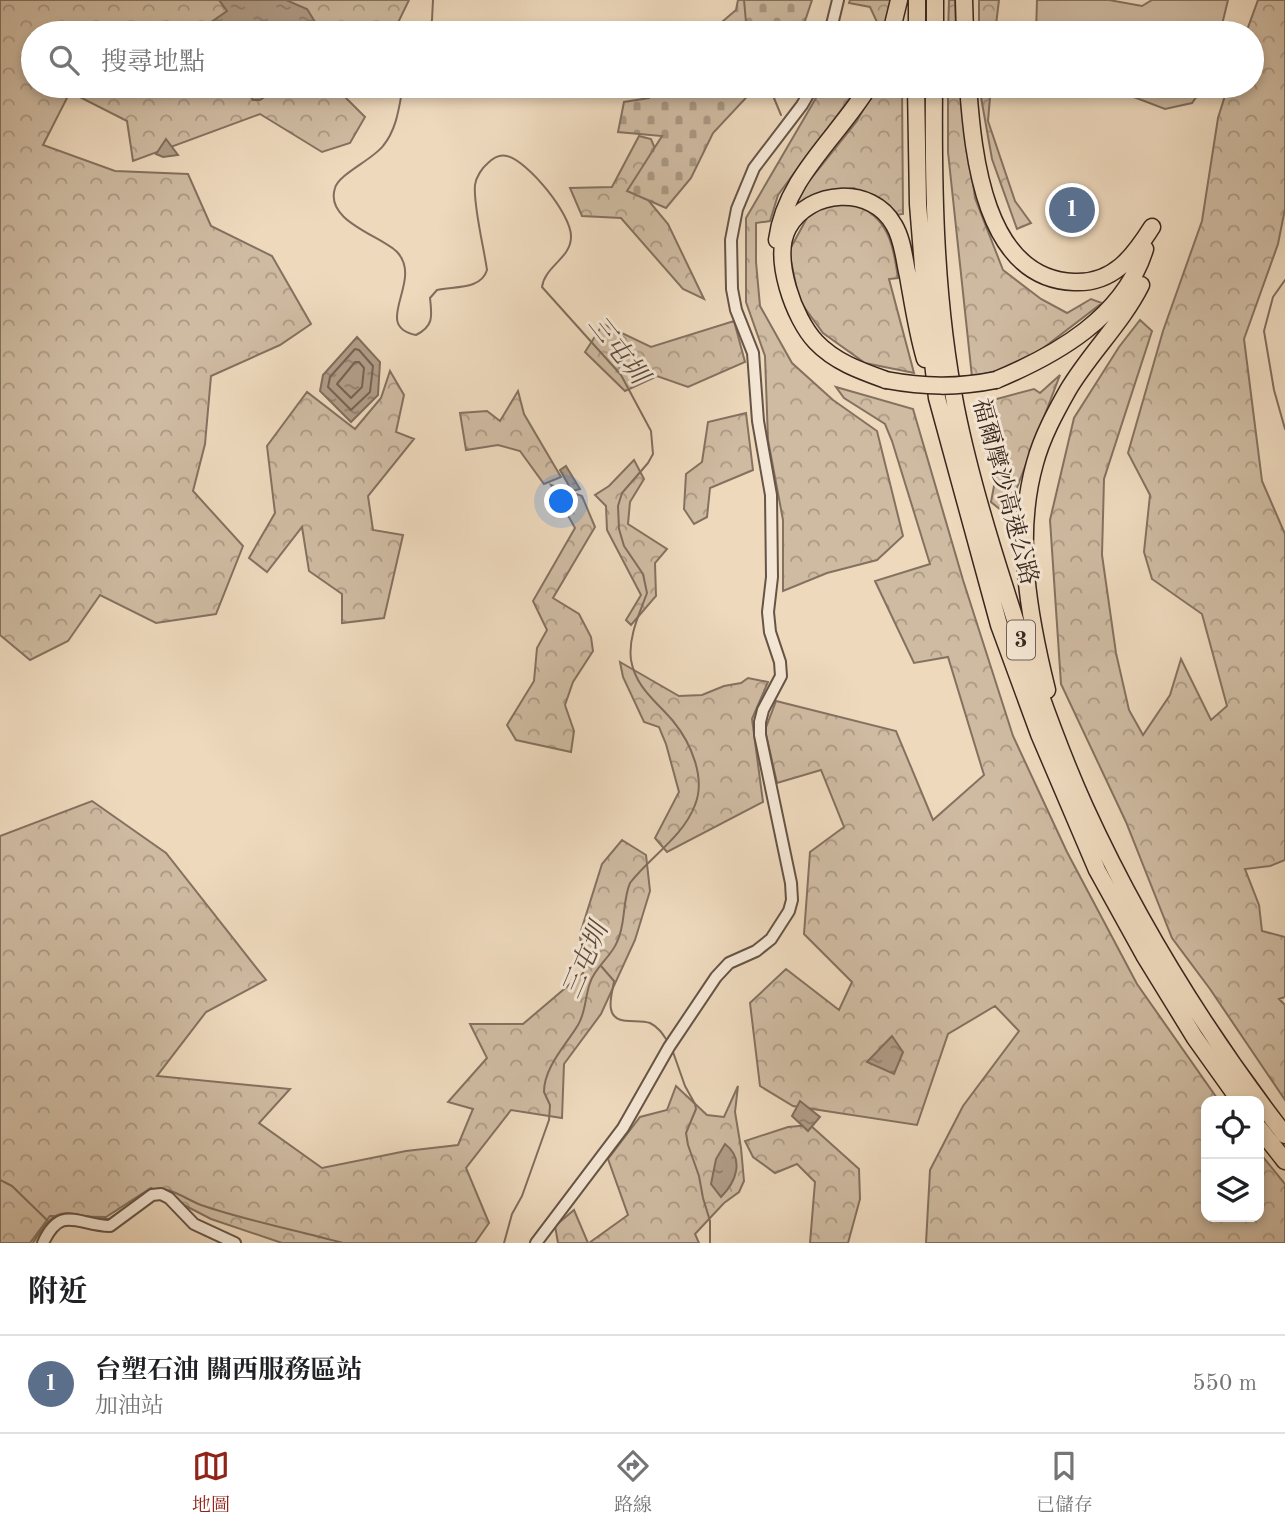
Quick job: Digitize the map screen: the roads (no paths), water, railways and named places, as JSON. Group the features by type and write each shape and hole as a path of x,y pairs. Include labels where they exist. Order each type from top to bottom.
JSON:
{"highway":[{"path":"894,21 899,0"},
{"path":"917,0 917,21"},
{"path":"934,21 935,0"},
{"path":"964,0 965,21"},
{"path":"862,98 792,192 781,218 775,259 778,287 785,311 808,346 831,365 869,383 888,384"},
{"name":"福爾摩沙高速公路","path":"916,98 918,204 937,398 999,625 1039,734 1097,870 1144,955 1195,1038 1236,1096"},
{"name":"福爾摩沙高速公路","path":"934,98 937,256 956,408 990,540 1032,677 1085,806 1111,860 1171,969 1217,1042 1285,1135"},
{"path":"970,98 980,177 990,212 1015,256 1030,269 1056,281 1086,283 1103,278 1134,255 1152,227 1142,257 1130,280 1089,328 1053,353 990,385"},
{"path":"937,398 918,335 901,240 888,215 862,198 835,197 820,201 796,216 783,239 782,261 794,303 815,341 850,366 888,384 934,396 990,385 1034,374 1076,347 1118,311 1141,285 1131,304 1070,387 1049,426 1035,463 1027,507 1027,590 1034,638 1060,747"},
{"path":"1264,1134 1285,1161"}],"street":[{"path":"833,21 838,0"},
{"path":"536,1243 623,1128 669,1047 716,977 730,963 764,946 789,911 792,900 791,883 760,735 763,710 781,676 768,612 772,577 771,495 758,421 753,353 736,310 730,262 737,209 754,168 806,98"},
{"path":"43,1243 56,1222 66,1218 110,1226 152,1195 161,1194 169,1198 194,1224 235,1243"}],"water":[{"path":"219,0 286,0 307,9 314,21 213,21 227,11"},
{"path":"166,139 178,155 163,157 156,154"},
{"path":"357,337 380,362 378,395 351,422 320,391 323,375"},
{"path":"566,466 580,489 572,491 560,470"},
{"path":"892,1036 903,1052 894,1074 867,1062"},
{"path":"800,1101 820,1117 808,1131 792,1116"},
{"path":"725,1144 735,1156 736,1170 731,1184 721,1197 711,1184 716,1159"}],"waterway":[{"name":"三屯圳","path":"432,21 433,0"},
{"path":"744,0 746,21"},
{"name":"三屯圳","path":"401,98 397,118 383,146 343,177 335,188 334,200 338,210 357,227 398,253 404,264 405,277 397,313 398,322 403,330 416,335 429,324 430,298 437,290 473,284 479,281 487,270 475,193 477,179 486,165 494,158 502,156 516,160 537,178 557,203 569,227 570,244 563,257 548,273 542,287 621,375 651,431 653,454 622,493 618,506 619,529 624,546 643,574 647,593 633,634 631,660 637,679 686,740 698,772 698,795 690,816 683,827 630,883 617,942 592,977 581,1020 548,1074 544,1092 550,1105 549,1120 522,1196 512,1214 504,1243"},
{"path":"774,98 781,115"},
{"path":"1285,280 1273,297 1264,331 1274,390 1285,429"},
{"path":"601,966 614,981 610,1002 613,1015 621,1020 650,1023 658,1028 666,1039"},
{"path":"673,1052 696,1109 686,1133 710,1221 710,1243"},
{"path":"0,1180 12,1186 47,1220"},
{"name":"三屯圳","path":"33,1243 42,1229 57,1215 65,1213 109,1219 150,1190 156,1189 169,1191 236,1216 343,1243"}],"place":[{"name":"台塑石油 關西服務區站","path":"1072,210"}]}
